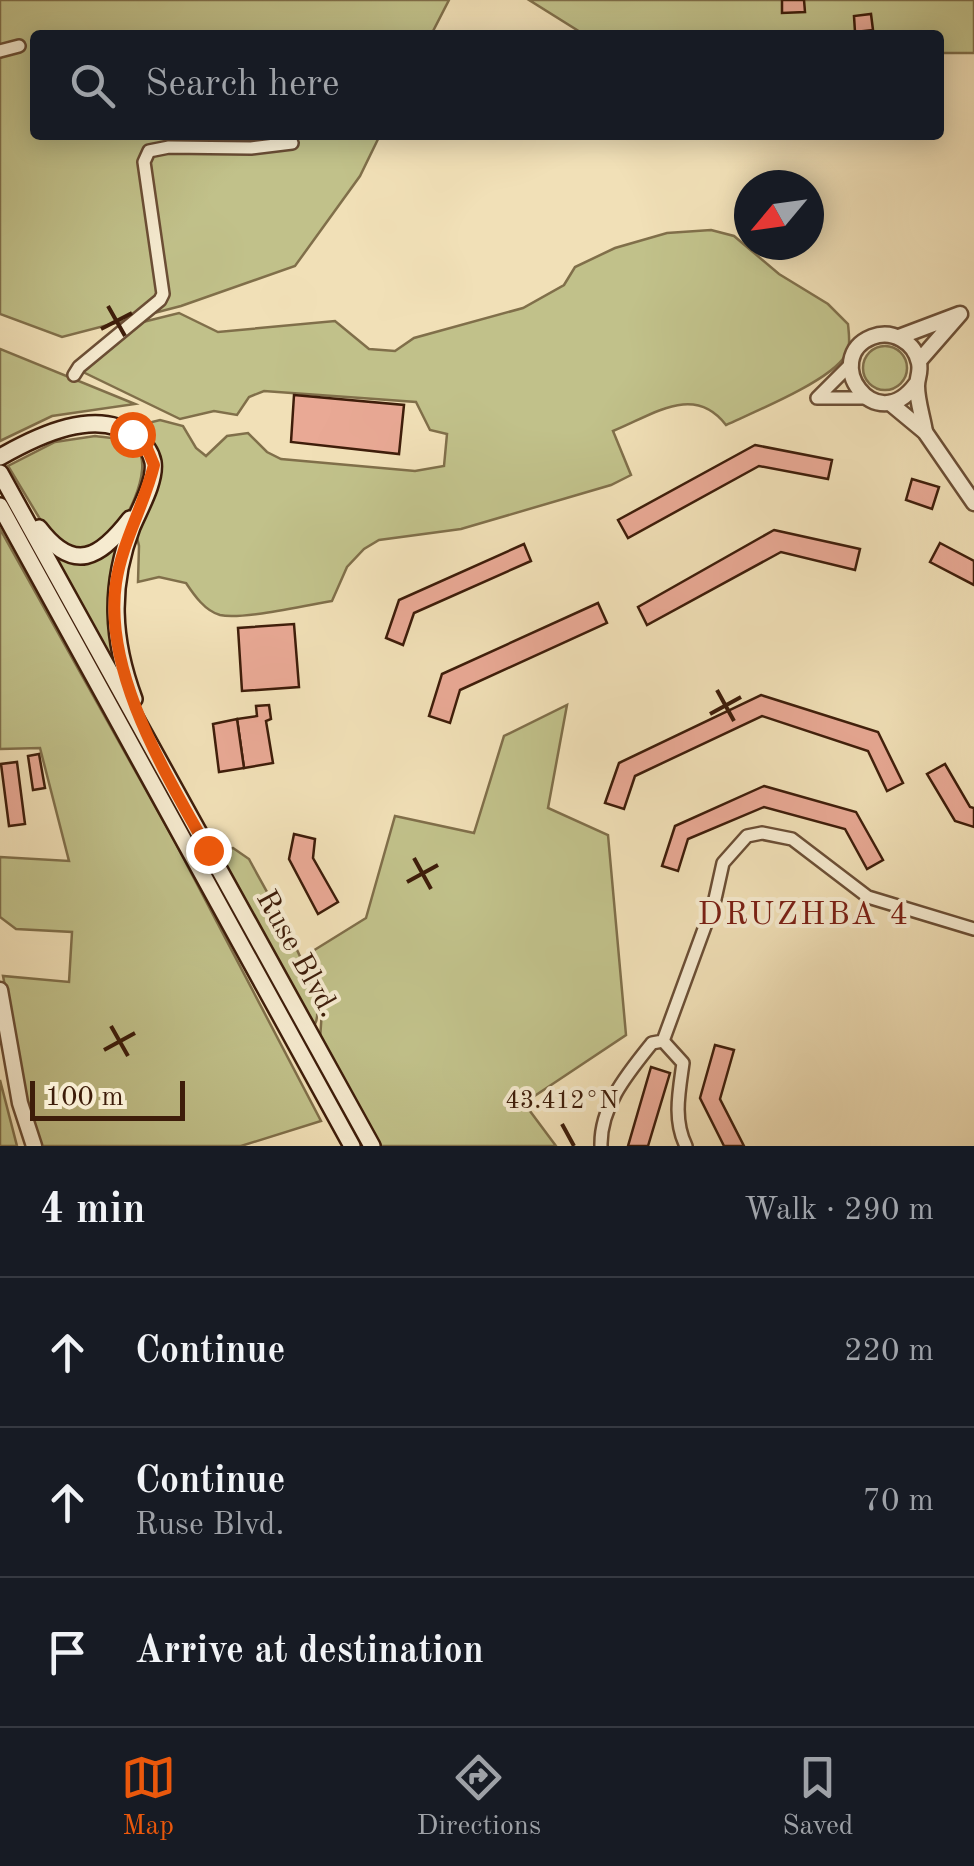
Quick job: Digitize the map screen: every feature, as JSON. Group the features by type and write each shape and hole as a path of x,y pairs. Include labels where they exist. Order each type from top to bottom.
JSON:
{"main road":[{"path":"0,457 50,433 98,424 116,426 139,439 152,459 152,471 122,552 114,616 125,674 153,750"},
{"path":"4,480 45,536 67,554 76,556 102,551 141,504"},
{"name":"Ruse Blvd.","path":"4,480 372,1146"},
{"name":"Ruse Blvd.","path":"0,506 352,1146"}],"street":[{"path":"0,51 18,46"},
{"path":"74,375 163,294 144,162 149,151 170,146 252,148 292,143"},
{"path":"899,337 974,306"},
{"path":"919,361 960,314"},
{"path":"866,398 853,380 851,364 855,352 866,340 881,334 899,337 912,346 919,361 916,384 925,432"},
{"path":"851,364 818,398 866,398 890,403 925,432 974,503"},
{"path":"890,403 900,400 916,384"},
{"path":"663,1041 715,900 724,863 747,836 762,833 792,839 868,897 974,930"},
{"path":"0,990 20,1103 34,1146"},
{"path":"602,1146 600,1128 621,1082 652,1043 663,1041"},
{"path":"663,1041 682,1064 678,1131 686,1146"}],"green space":[{"path":"0,0 449,0 434,30 30,30 30,140 378,140 360,176 295,266 181,306 62,337 0,314"},
{"path":"529,0 974,0 974,53 944,53 944,30 577,30"},
{"path":"711,230 734,236 734,260 762,260 828,304 848,324 845,356 824,376 726,425 714,413 687,404 658,411 613,431 631,475 611,485 461,529 379,540 347,567 332,601 230,616 209,610 186,583 159,577 138,582 139,546 135,529 159,467 146,431 148,423 160,420 183,426 196,448 206,456 227,436 248,433 267,452 281,459 415,471 444,466 447,434 430,430 416,402 264,391 249,397 237,415 214,411 180,419 83,372 143,322 179,313 218,332 335,321 369,349 395,351 414,338 523,308 564,285 575,267 615,248 667,233"},
{"path":"885,346 901,352 907,368 901,384 885,390 869,384 863,368 869,352"},
{"path":"0,349 135,404 52,416 0,441"},
{"path":"95,436 118,439 138,450 142,459 140,484 114,534 104,543 77,552 49,534 8,466 55,442"},
{"path":"0,529 175,842 321,1121 241,1146 40,1146 3,976 69,982 72,932 16,929 0,917 0,857 69,861 40,748 0,749"},
{"path":"125,533 119,671 49,547 73,562"},
{"path":"567,705 548,808 608,835 626,1035 524,1103 556,1146 378,1146 320,1040 323,994 308,954 366,918 395,816 474,833 504,736"},
{"path":"233,848 249,859 294,943 313,991 315,1024 221,857 225,849"},
{"path":"0,1080 17,1146 0,1146"}],"building":[{"path":"782,0 804,0 805,12 782,13"},
{"path":"871,14 873,30 855,30 854,16"},
{"path":"294,395 404,405 399,454 291,442"},
{"path":"755,445 832,460 828,479 759,466 628,538 618,520"},
{"path":"912,479 939,487 932,509 906,500"},
{"path":"774,530 860,549 855,570 781,552 647,625 638,607"},
{"path":"940,543 974,561 974,585 930,562"},
{"path":"524,544 531,561 414,613 403,645 386,638 399,600"},
{"path":"598,603 607,623 460,690 450,723 429,716 442,674"},
{"path":"294,624 299,687 242,691 238,628"},
{"path":"761,695 878,732 903,783 887,791 868,751 762,716 635,776 624,809 605,803 619,763"},
{"path":"269,705 271,719 266,721 273,763 244,768 237,719 257,716 256,706"},
{"path":"237,719 244,768 219,772 213,724"},
{"path":"39,754 45,788 33,790 28,756"},
{"path":"17,762 25,824 9,826 1,764"},
{"path":"945,764 974,808 974,827 955,821 927,774"},
{"path":"764,786 856,812 883,860 867,869 845,829 764,807 688,839 678,871 662,866 675,826"},
{"path":"294,834 315,839 313,858 338,902 318,914 289,859"},
{"path":"715,1045 734,1050 720,1099 744,1146 724,1146 700,1098"},
{"path":"651,1067 670,1073 648,1146 628,1146"}],"district":[{"name":"DRUZHBA 4","path":"804,916"}],"route":[{"path":"132,434 146,446 154,465 122,552 116,584 114,616 120,652 153,750 208,850"}]}
